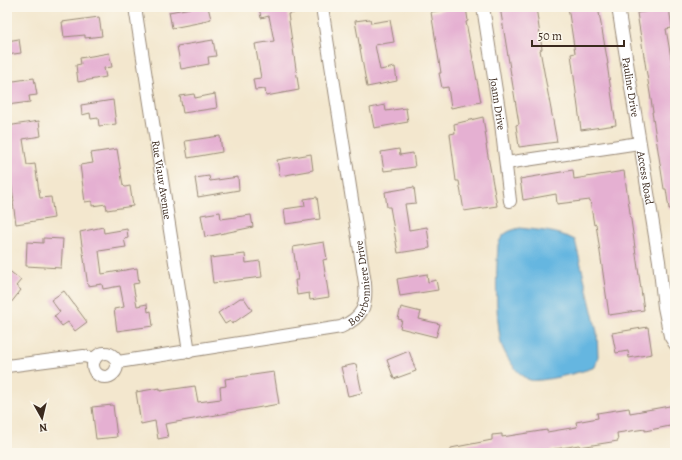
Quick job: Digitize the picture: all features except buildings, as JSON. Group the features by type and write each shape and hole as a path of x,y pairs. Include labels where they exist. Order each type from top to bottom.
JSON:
{"street":[{"name":"Rue Viauv Avenue","path":"135,7 189,352"},
{"name":"Bourbonniere Drive","path":"118,362 341,327 354,321 362,310 366,296 365,283 322,7"},
{"name":"Joann Drive","path":"483,7 506,163 510,201"},
{"name":"Pauline Drive","path":"618,7 639,143"},
{"name":"Access Road","path":"506,163 639,143 659,261 664,307 670,336 675,344"},
{"path":"105,352 113,355 118,362 117,370 108,377 97,374 94,371 94,358 105,352"},
{"path":"7,366 84,356 94,358"}],"water":[{"path":"520,228 541,230 575,240 597,332 598,357 595,367 573,374 543,380 530,380 525,378 516,370 505,353 501,343 497,306 496,282 498,245 501,238 506,233"}]}
